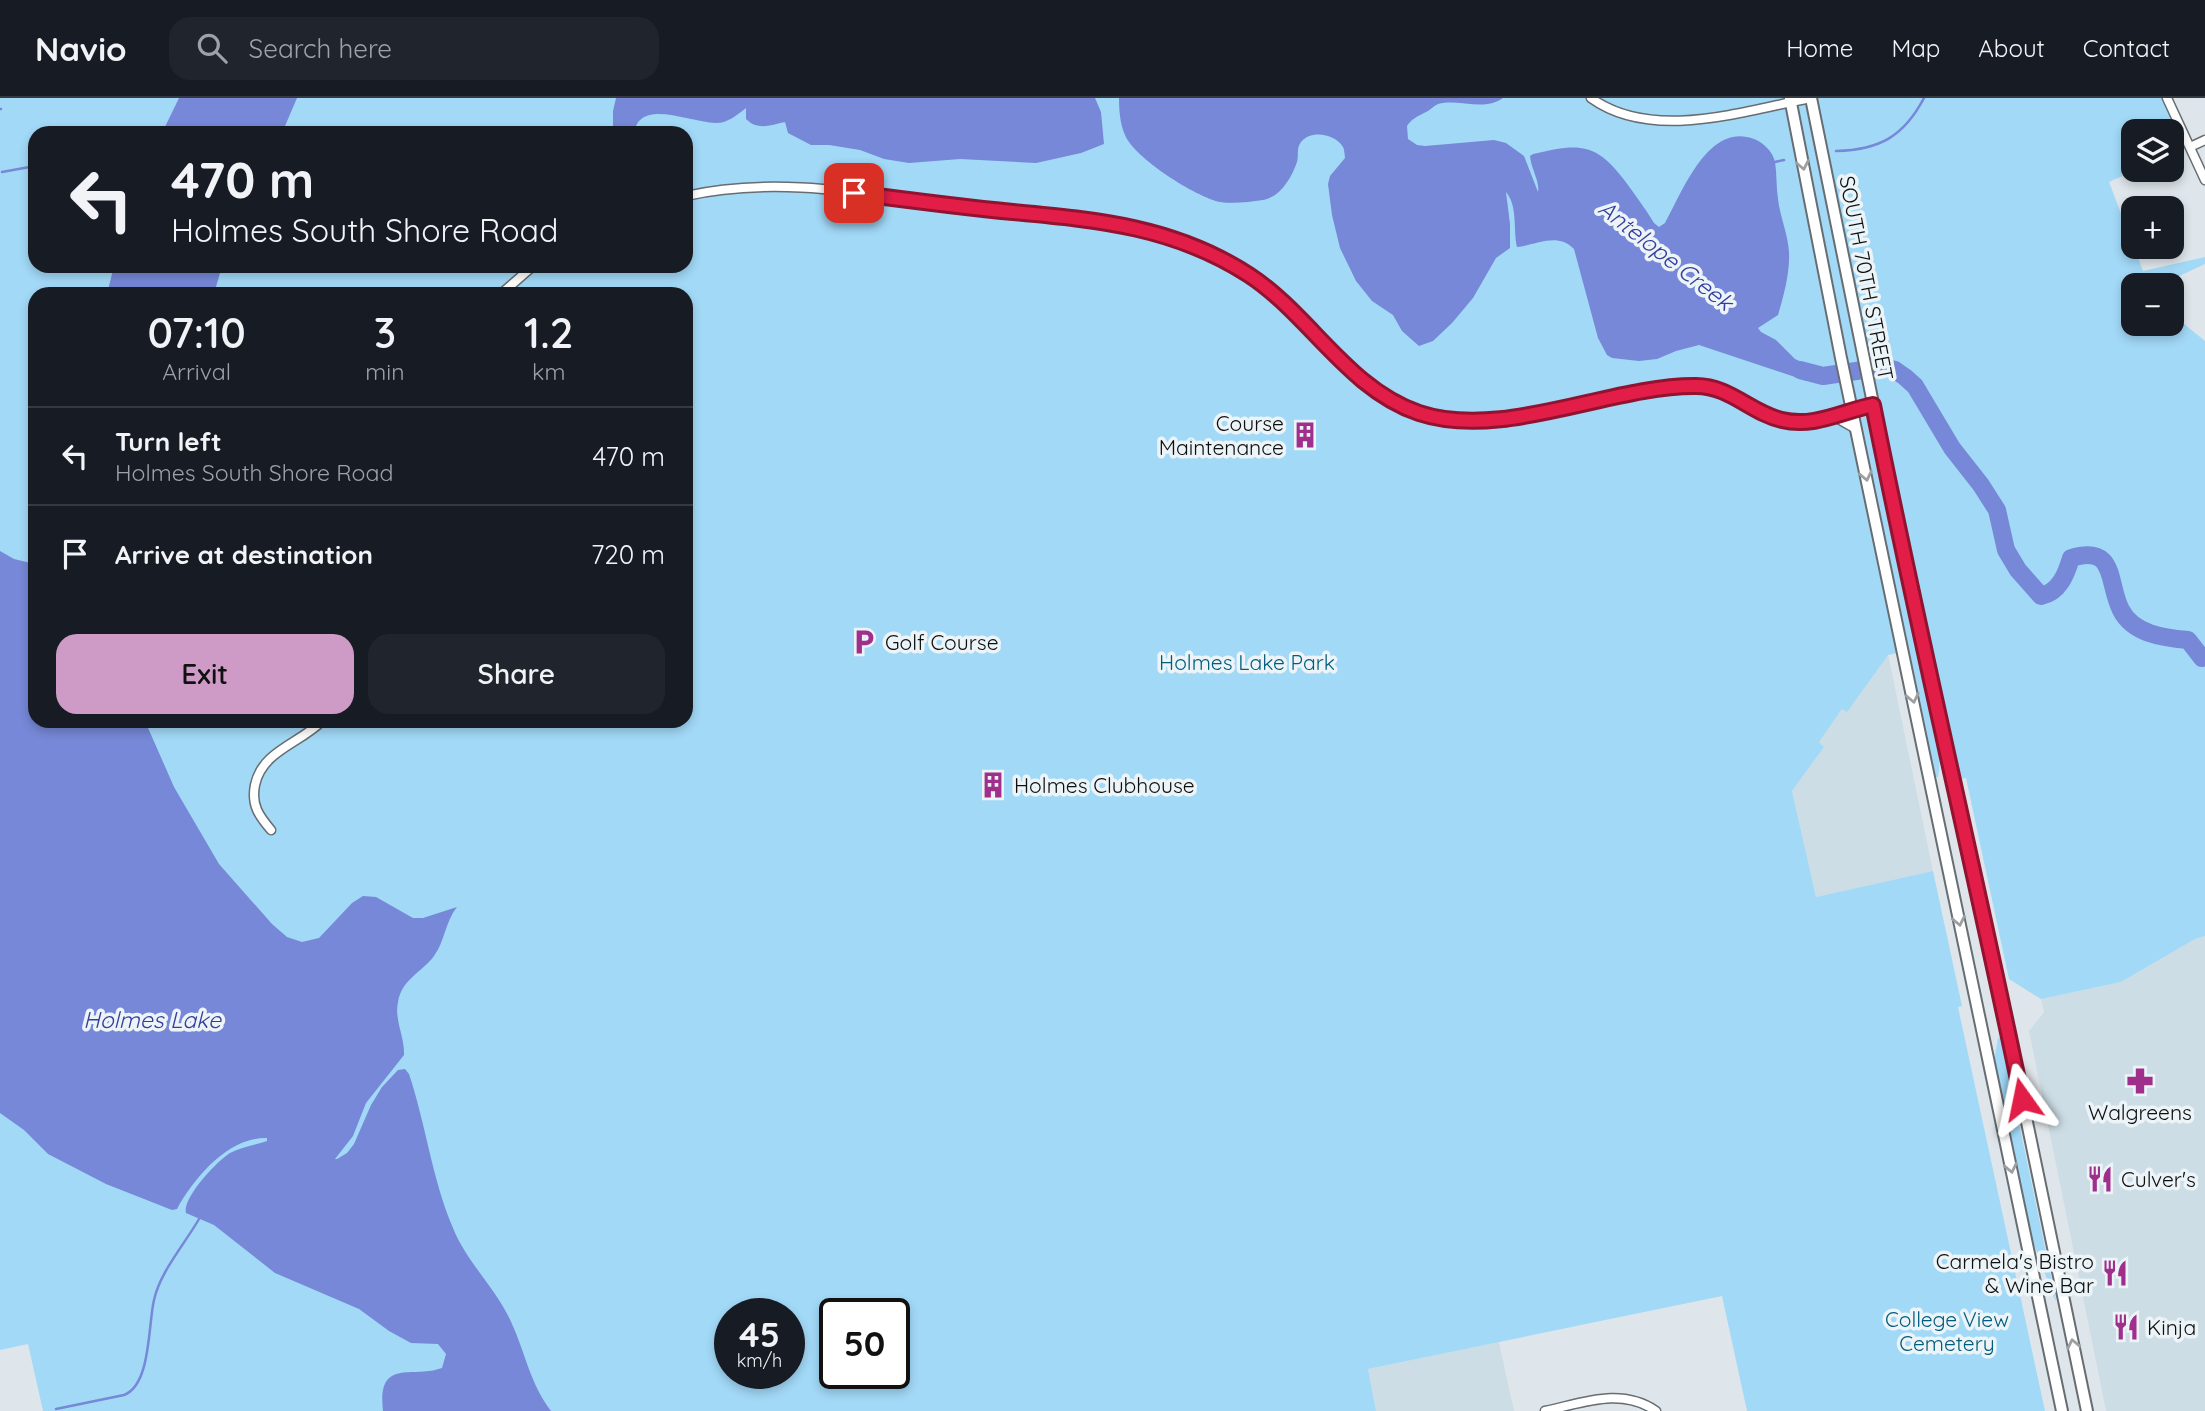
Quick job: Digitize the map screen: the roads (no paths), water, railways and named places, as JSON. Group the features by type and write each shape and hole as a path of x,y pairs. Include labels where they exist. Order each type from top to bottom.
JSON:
{"main road":[{"name":"SOUTH 70TH STREET","path":"1811,98 1904,556 2006,1021 2087,1411"},
{"name":"SOUTH 70TH STREET","path":"1790,100 1848,390 2062,1411"}],"street":[{"path":"1591,98 1607,108 1631,116 1672,121 1701,119 1811,98"},
{"path":"2167,98 2205,180"},
{"path":"2190,147 2205,140"},
{"path":"693,195 731,188 792,187 1083,218 1147,230 1190,244 1249,275 1296,312 1365,382 1397,403 1437,418 1468,421 1509,417 1659,389 1696,386 1721,390 1764,414 1783,421 1803,422 1835,417 1852,409 1873,405"},
{"path":"509,287 525,273"},
{"path":"1835,417 1857,430"},
{"path":"271,830 258,814 254,802 255,785 261,768 274,754 314,728"},
{"path":"1545,1411 1620,1397 1632,1399 1656,1411"}],"water":[{"path":"179,98 297,98 285,126 165,126"},
{"path":"616,98 1095,98 1101,112 1104,144 1081,153 1036,163 960,159 909,163 884,159 860,150 811,145 788,133 785,122 765,126 751,123 746,119 746,108 720,123 655,114 645,117 637,126 613,126"},
{"path":"1119,98 1503,98 1487,104 1438,104 1414,118 1407,126 1408,139 1417,145 1425,146 1494,140 1506,143 1524,156 1538,192 1530,156 1575,147 1595,152 1615,168 1659,227 1665,223 1689,178 1710,150 1723,140 1738,136 1754,139 1761,142 1774,158 1779,206 1789,252 1788,275 1778,315 1758,328 1776,340 1795,359 1819,370 1823,376 1807,381 1699,345 1657,359 1639,361 1612,358 1607,355 1598,338 1574,249 1554,240 1517,247 1514,211 1506,192 1510,248 1496,258 1473,298 1452,323 1433,341 1419,346 1402,331 1393,315 1372,301 1356,281 1340,248 1328,184 1330,176 1345,158 1340,143 1329,136 1311,135 1299,145 1292,175 1275,195 1263,200 1220,202 1182,185 1140,154 1123,131"},
{"path":"112,273 220,273 216,287 109,287"},
{"name":"Holmes Lake","path":"0,551 14,559 28,562 28,728 148,728 174,787 219,864 272,924 287,937 302,942 319,938 352,903 363,896 376,897 413,918 423,918 457,907 434,956 400,994 397,1015 404,1055 366,1103 353,1136 335,1159 347,1153 354,1144 382,1087 398,1070 405,1069 415,1093 440,1190 453,1228 466,1253 506,1311 533,1379 551,1411 383,1411 385,1383 391,1377 399,1373 442,1368 446,1354 438,1344 411,1343 359,1309 275,1273 214,1225 186,1213 189,1198 217,1164 230,1153 267,1141 267,1138 253,1139 226,1152 203,1173 177,1209 172,1210 106,1184 48,1154 24,1130 0,1113"}],"waterway":[{"path":"1836,151 1865,148 1889,138 1908,122 1924,98"},
{"path":"1775,162 1784,160"},
{"path":"2,172 28,167"},
{"name":"Antelope Creek","path":"1800,370 1823,376 1883,367 1895,370 1905,377 1915,386 1952,448 1997,510 2006,550 2018,570 2041,596 2057,587 2071,558 2096,556 2108,569 2121,610 2133,625 2159,636 2188,640 2202,658 2205,657"},
{"path":"56,1409 124,1395 133,1389 144,1367 157,1290 199,1219"}],"place":[{"name":"Course Maintenance","path":"1305,435"},
{"name":"Golf Course","path":"864,642"},
{"name":"Holmes Clubhouse","path":"993,785"},
{"name":"Walgreens","path":"2140,1081"},
{"name":"Culver's","path":"2100,1179"},
{"name":"Carmela's Bistro & Wine Bar","path":"2115,1273"},
{"name":"Kinja","path":"2126,1327"}],"park label":[{"name":"Holmes Lake Park","path":"1247,662"},
{"name":"College View Cemetery","path":"1947,1331"}]}
